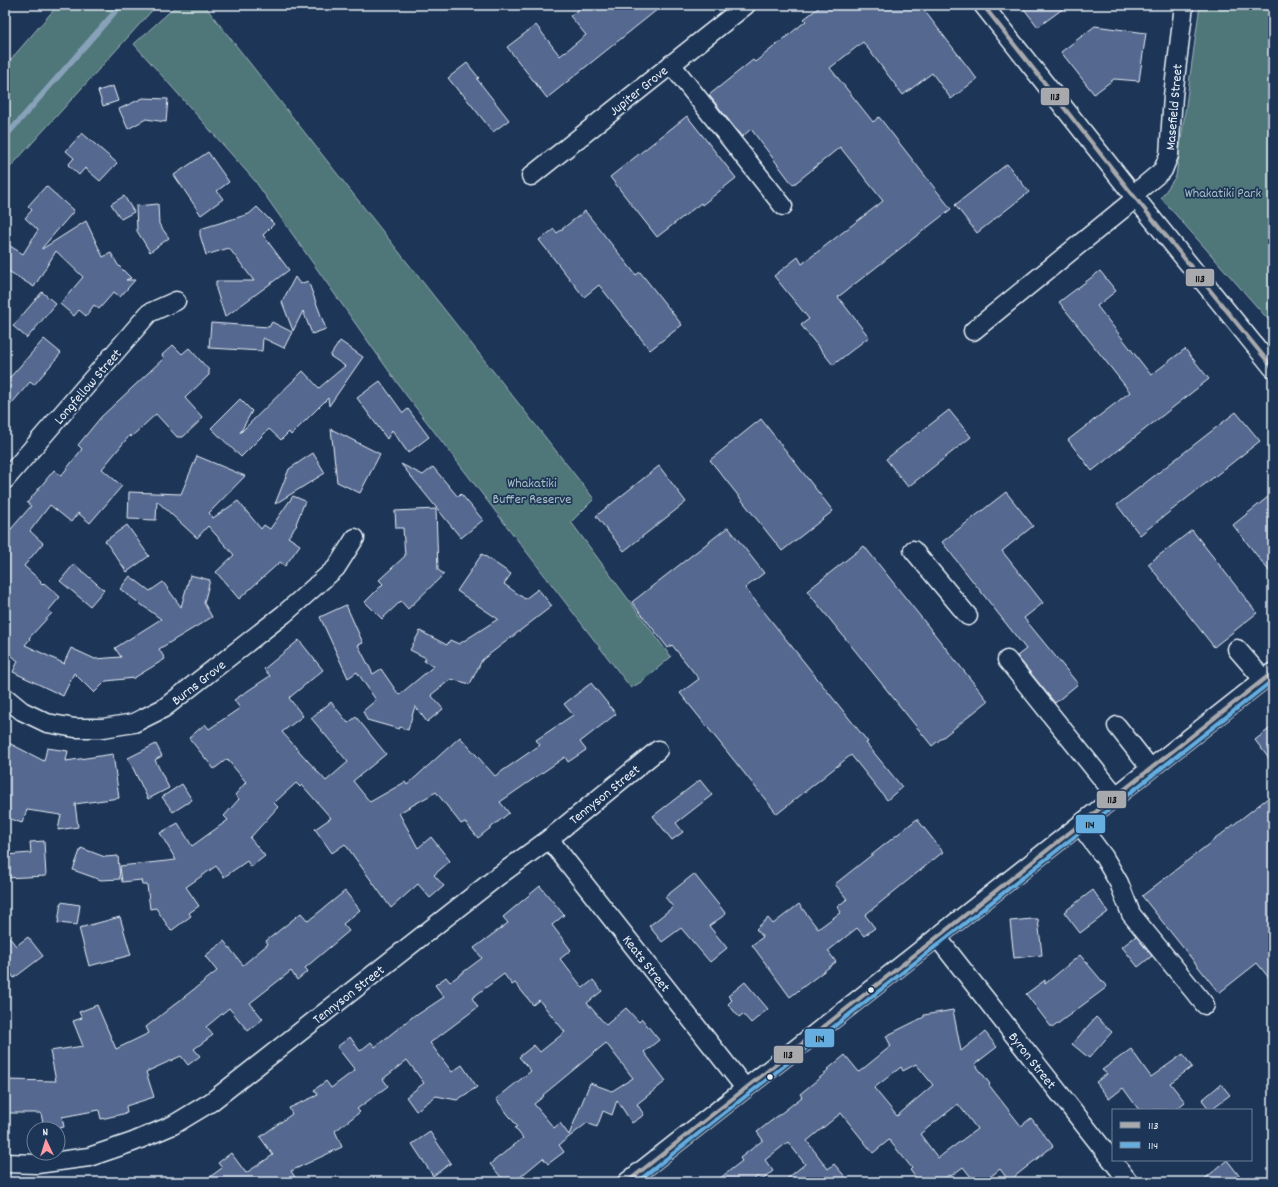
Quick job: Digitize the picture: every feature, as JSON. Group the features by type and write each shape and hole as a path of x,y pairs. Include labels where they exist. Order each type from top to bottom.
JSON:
{"street":[{"name":"Jupiter Grove","path":"531,176 746,5"},
{"path":"983,5 1273,368"},
{"name":"Masefield Street","path":"973,331 1135,196 1163,170 1169,155 1173,96 1184,5"},
{"path":"670,64 783,206"},
{"name":"Longfellow Street","path":"5,480 150,313 176,301"},
{"name":"Burns Grove","path":"5,697 22,711 47,723 75,728 103,728 134,723 164,708 284,614 336,568 355,538"},
{"path":"913,550 968,616"},
{"path":"627,1182 1268,676 1237,649"},
{"path":"1007,660 1116,796"},
{"path":"1117,726 1150,768"},
{"name":"Tennyson Street","path":"5,1163 36,1164 89,1157 133,1142 173,1125 211,1102 497,877 549,839 658,750"},
{"path":"1080,825 1104,857 1119,883 1131,914 1205,1005"},
{"name":"Keats Street","path":"549,839 745,1088"},
{"name":"Byron Street","path":"937,937 1112,1160"},
{"name":"Byron Street","path":"1113,1161 1129,1182"}],"green space":[{"path":"58,5 157,5 5,173 5,66"},
{"name":"Whakatiki Buffer Reserve","path":"177,5 204,5 594,499 571,522 671,657 641,682 631,688 403,391 255,181 134,44"},
{"name":"Whakatiki Park","path":"1200,5 1273,5 1273,325 1161,198 1176,176"}],"building":[{"path":"584,5 663,5 547,98 507,47 536,25 560,56 586,35 570,16"},
{"path":"822,5 920,5 977,79 951,99 932,73 903,95 863,42 830,68 873,122 879,117 951,209 838,297 869,337 833,365 801,325 809,319 774,276 798,257 802,264 883,201 840,147 793,185 751,129 742,137 709,95 753,60 755,62 806,21 804,19"},
{"path":"1021,5 1068,5 1038,27"},
{"path":"1095,26 1146,33 1139,81 1114,79 1094,94 1061,52"},
{"path":"467,63 479,78 477,79 509,120 493,132 448,78"},
{"path":"113,86 118,101 103,106 98,91"},
{"path":"143,98 168,99 166,122 146,119 128,129 119,109"},
{"path":"687,116 736,178 702,205 701,203 657,237 610,177"},
{"path":"82,133 117,163 100,181 85,168 79,175 68,165 74,158 66,151"},
{"path":"208,152 229,182 217,191 223,199 201,215 174,175"},
{"path":"1007,164 1029,192 977,233 955,205"},
{"path":"46,186 74,211 42,249 86,221 103,257 111,253 118,265 131,278 126,280 135,280 120,297 114,292 99,309 94,305 86,316 79,310 74,316 60,304 83,277 56,251 34,287 5,269 5,243 23,254 38,230 25,218 32,210 28,206"},
{"path":"124,196 134,212 121,219 111,204"},
{"path":"158,204 159,224 169,238 150,252 137,231 136,206"},
{"path":"257,207 274,224 263,235 289,270 225,317 216,289 216,281 254,281 229,248 206,255 200,235 200,229 249,214"},
{"path":"585,211 636,275 640,272 682,325 650,350 599,285 584,297 539,240 554,229 557,233"},
{"path":"1100,271 1116,291 1097,306 1151,375 1185,349 1209,379 1092,471 1068,440 1130,392 1059,302"},
{"path":"295,277 300,284 308,281 326,329 312,334 303,311 293,331 282,302"},
{"path":"42,292 56,304 27,338 13,326"},
{"path":"272,322 292,332 284,348 263,338 262,351 209,348 211,323 269,327"},
{"path":"44,339 61,353 34,385 30,382 5,411 5,383"},
{"path":"340,341 363,357 329,406 328,398 291,435 289,432 281,440 269,429 241,457 211,428 240,399 252,411 240,433 303,371 319,388 345,366 330,356"},
{"path":"173,345 182,354 189,348 209,370 209,375 185,398 203,418 183,437 177,437 156,414 131,437 130,435 102,469 122,486 90,523 78,513 71,522 50,505 30,531 43,543 24,566 41,581 40,582 42,585 44,583 60,597 49,610 52,613 29,638 30,639 25,645 65,664 64,663 71,648 95,659 121,657 115,648 161,619 120,589 130,576 150,591 163,582 181,607 190,575 210,580 204,603 212,617 159,649 165,659 134,678 106,681 94,693 74,673 63,696 13,672 18,661 5,650 5,536 31,506 27,503 54,470 61,476 82,449 78,445 101,417 164,358 162,355"},
{"path":"380,381 403,413 408,409 429,437 408,453 392,430 387,439 357,398"},
{"path":"949,410 971,437 908,487 886,459"},
{"path":"1236,412 1260,441 1140,535 1117,505"},
{"path":"761,419 833,511 782,551 710,460"},
{"path":"331,429 380,454 360,493 337,482"},
{"path":"313,453 325,473 275,504 289,469"},
{"path":"197,456 245,476 209,513 213,518 238,501 261,529 264,525 270,529 293,496 305,501 296,524 297,525 288,537 300,545 285,566 280,562 239,599 216,572 234,555 208,526 197,538 157,501 156,520 128,519 129,492 181,494"},
{"path":"401,464 423,475 433,467 458,497 461,494 483,520 461,538"},
{"path":"659,466 686,502 624,551 596,516"},
{"path":"1006,492 1033,526 1002,551 1043,603 1024,618 1078,684 1055,703 1017,656 1026,649 942,542"},
{"path":"1273,493 1273,576 1233,525"},
{"path":"436,509 438,570 444,574 408,609 401,601 382,619 365,602 383,584 379,580 405,556 403,528 396,528 395,511"},
{"path":"127,525 149,556 127,572 105,541"},
{"path":"728,527 764,573 745,588 902,787 887,800 851,755 777,814 680,693 699,679 672,645 668,648 632,602"},
{"path":"1192,530 1257,613 1214,647 1148,564"},
{"path":"864,546 988,701 932,746 807,591"},
{"path":"482,554 511,574 504,584 525,599 538,589 552,606 482,660 470,684 451,679 431,695 443,709 427,722 415,706 408,730 367,720 363,711 376,700 357,672 348,678 320,617 346,605 363,643 358,645 373,674 381,669 399,695 434,666 424,661 426,658 410,650 420,631 447,645 450,640 459,644 498,619 457,591"},
{"path":"74,564 104,590 90,606 60,581"},
{"path":"299,640 323,670 289,698 303,716 282,732 326,781 348,762 311,718 331,702 348,723 356,717 386,754 353,781 370,802 405,782 407,785 460,737 495,776 540,745 536,740 573,715 564,704 591,683 616,714 580,742 586,750 568,762 565,757 500,802 509,813 478,838 465,822 461,824 436,792 399,813 418,848 431,837 450,861 434,875 444,886 430,898 418,884 391,908 345,844 332,853 315,829 331,818 302,785 300,787 296,783 274,803 278,807 250,838 265,856 251,867 247,861 224,877 216,866 186,887 199,906 189,913 191,916 171,931 156,908 150,909 147,885 142,885 141,880 122,882 120,866 176,860 160,833 178,823 192,846 228,820 224,816 239,799 235,795 246,782 227,759 214,769 189,738 205,724 209,729 240,708 234,700 270,676 264,669"},
{"path":"1273,726 1273,764 1255,740"},
{"path":"5,741 44,761 47,748 68,751 66,761 113,754 119,798 75,804 78,827 58,830 61,815 27,810 22,823 5,817"},
{"path":"156,744 162,756 155,760 169,788 148,799 128,758"},
{"path":"700,780 712,795 676,823 683,832 672,840 653,816"},
{"path":"182,784 192,800 173,812 162,797"},
{"path":"1273,794 1273,983 1257,963 1219,993 1142,896"},
{"path":"917,819 943,852 865,915 875,928 864,936 857,928 828,951 836,962 790,997 752,945 763,937 756,929 768,918 773,924 799,904 818,929 841,912 837,907 847,899 835,884"},
{"path":"44,841 46,876 5,878 5,855 31,853 30,842"},
{"path":"81,848 105,857 118,856 120,879 101,880 73,870"},
{"path":"694,874 726,914 709,926 727,948 710,962 681,928 662,942 649,926 673,907 665,897"},
{"path":"540,886 564,915 552,925 571,950 560,959 583,988 593,980 602,991 587,1003 606,1025 626,1008 639,1022 642,1019 659,1040 644,1052 666,1081 637,1104 644,1115 632,1123 617,1100 612,1115 603,1111 597,1127 587,1123 559,1145 564,1152 548,1164 543,1158 514,1182 505,1182 490,1164 523,1138 515,1128 517,1126 496,1099 531,1071 519,1057 534,1045 540,1052 565,1032 539,1000 533,1005 515,983 512,985 504,974 472,998 478,1007 430,1043 452,1072 462,1065 477,1087 457,1100 436,1096 416,1111 406,1097 424,1083 407,1060 383,1079 388,1086 357,1109 360,1112 335,1131 342,1147 291,1171 298,1182 203,1182 222,1168 218,1163 231,1153 246,1173 273,1155 260,1137 292,1114 289,1108 318,1095 314,1090 326,1081 331,1088 355,1070 337,1047 350,1037 360,1051 371,1042 375,1047 416,1014 417,1015 444,997 435,985 446,977 450,982 482,958 474,948 508,923 503,917","holes":["606,1043 633,1078 612,1091 590,1083 569,1135 560,1123 554,1128 534,1104"]},
{"path":"1093,890 1108,912 1080,933 1064,912"},
{"path":"345,891 360,910 343,924 349,931 305,968 308,971 297,980 291,971 250,1003 263,1019 248,1031 229,1008 206,1027 213,1035 194,1049 200,1056 188,1065 181,1056 146,1072 154,1097 126,1106 127,1113 101,1119 99,1110 62,1117 63,1121 42,1121 41,1113 5,1113 5,1080 56,1081 50,1051 83,1046 73,1021 82,1018 79,1012 97,1005 116,1049 149,1033 146,1027 217,971 205,956 224,941 243,965 268,944 266,941 301,913 308,921"},
{"path":"61,902 80,905 77,925 58,923"},
{"path":"120,917 131,955 89,966 79,928"},
{"path":"1038,919 1042,955 1014,958 1010,921"},
{"path":"5,932 16,946 28,937 43,956 14,978 5,965"},
{"path":"1136,936 1152,956 1138,967 1122,947"},
{"path":"1080,955 1107,987 1052,1028 1026,994 1045,980 1045,984"},
{"path":"745,982 768,1009 751,1023 743,1014 739,1017 728,1004 732,1000 728,996"},
{"path":"953,1010 961,1051 985,1032 997,1047 975,1064 990,1084 989,1085 1021,1126 1031,1118 1053,1146 1009,1181 1000,1169 985,1181 982,1177 975,1182 963,1167 951,1176 949,1175 939,1182 919,1182 910,1170 912,1168 889,1140 873,1153 841,1113 807,1141 828,1169 834,1164 850,1182 783,1182 805,1164 788,1142 765,1160 773,1171 761,1181 758,1176 751,1182 715,1182 742,1161 740,1158 763,1140 757,1132 802,1097 800,1094 845,1055 859,1072 891,1046 886,1036 924,1017 924,1015","holes":["916,1064 933,1085 897,1116 874,1088 901,1067 903,1071","958,1104 977,1129 938,1158 920,1134"]},
{"path":"1096,1017 1112,1032 1089,1058 1072,1044"},
{"path":"1131,1049 1151,1077 1183,1054 1192,1067 1170,1083 1185,1102 1176,1109 1138,1109 1123,1088 1109,1099 1096,1082 1107,1074 1102,1070"},
{"path":"1221,1084 1230,1095 1211,1109 1209,1109 1202,1100"},
{"path":"430,1132 451,1163 433,1176 412,1144"},
{"path":"1226,1161 1228,1161 1244,1182 1201,1182"}],"waterway":[{"path":"5,137 121,5"}],"transit line":[{"name":"113","path":"983,5 1133,195 1273,368"},
{"name":"113","path":"627,1182 1273,672"},
{"name":"114","path":"637,1182 1273,680"}]}
